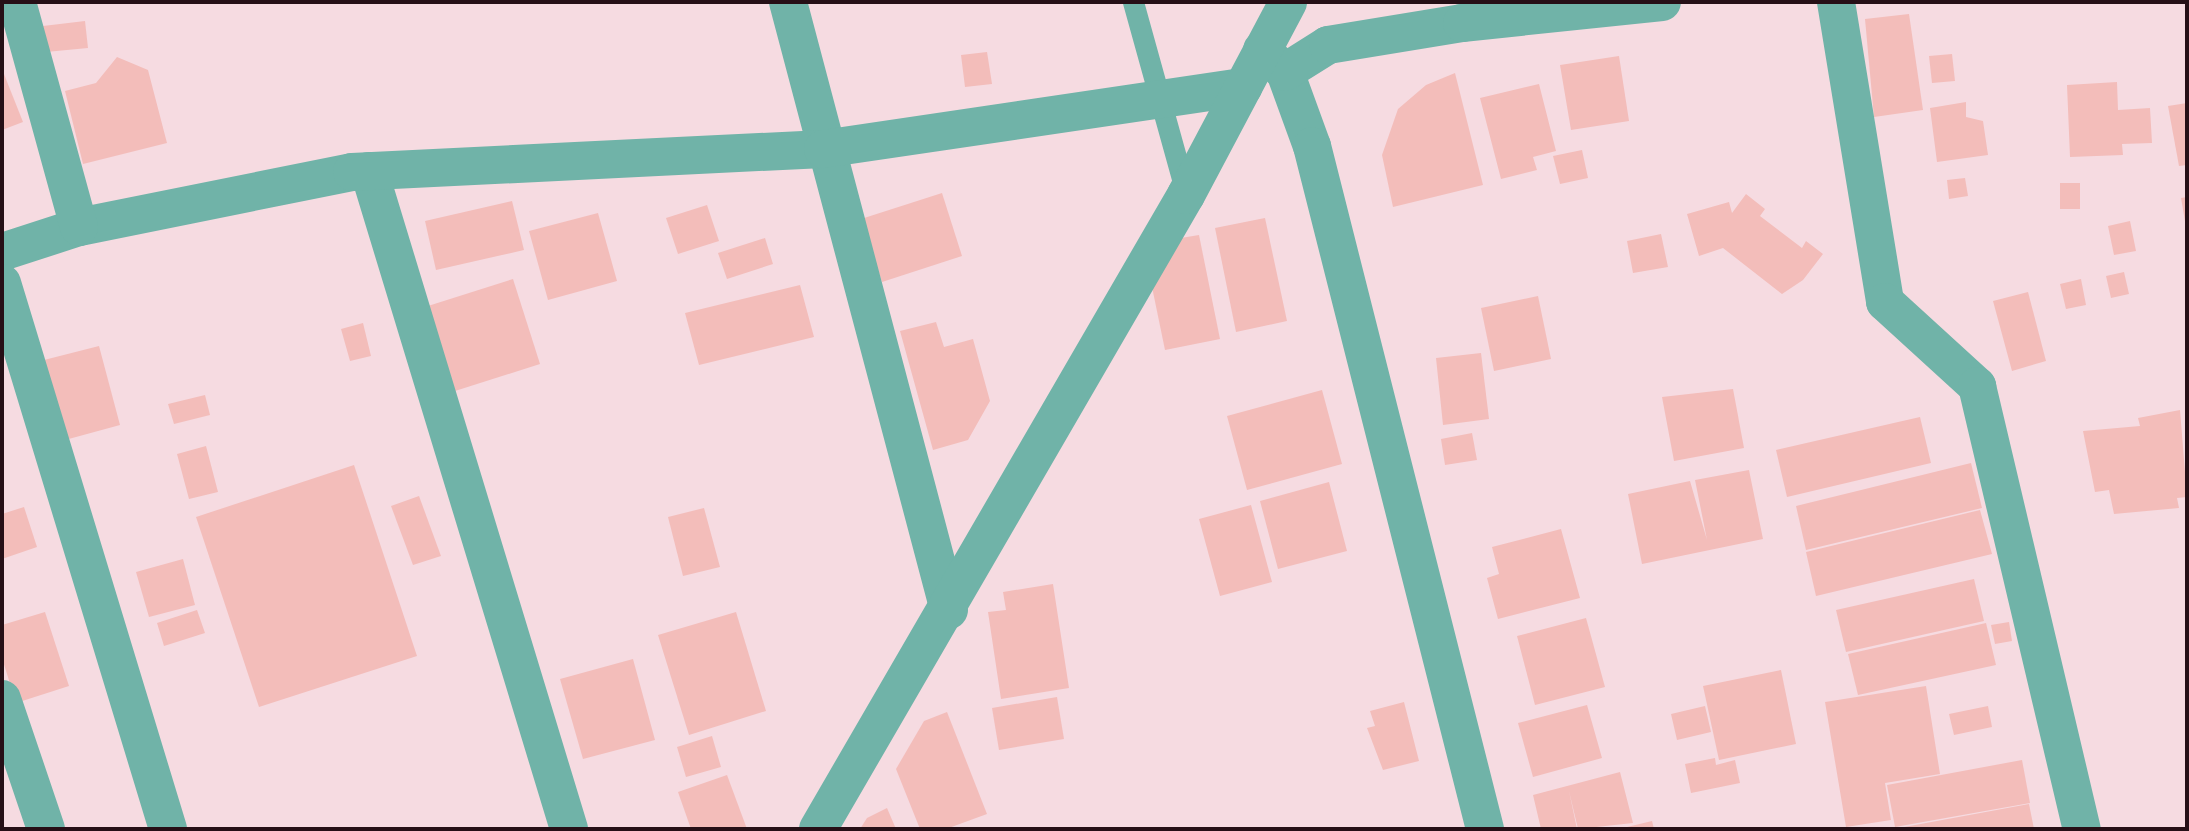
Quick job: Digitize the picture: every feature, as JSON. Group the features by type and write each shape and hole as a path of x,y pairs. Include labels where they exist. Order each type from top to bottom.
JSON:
{"street":[{"path":"18,2 79,227"},
{"path":"788,2 823,149 949,610"},
{"path":"818,829 949,610 1186,195 1243,87 1274,61 1328,46 1462,23 1662,2"},
{"path":"1836,2 1885,302 1977,386 2082,829"},
{"path":"1285,4 1274,61 1312,146 1485,829"},
{"path":"2,252 79,227 369,171 823,149 1161,103 1243,87"},
{"path":"369,171 569,829"},
{"path":"2,283 168,829"},
{"path":"2,699 46,829"}],"lane":[{"path":"1133,2 1186,195"}],"building":[{"path":"1909,14 1923,110 1874,117 1865,19"},
{"path":"85,21 88,48 46,52 43,26"},
{"path":"987,52 992,84 965,87 961,55"},
{"path":"1952,54 1955,81 1932,83 1929,56"},
{"path":"1619,56 1629,121 1571,130 1560,65"},
{"path":"117,57 148,70 167,143 83,164 65,91 96,83"},
{"path":"2,69 23,122 2,130"},
{"path":"1455,73 1483,185 1393,207 1382,155 1398,109 1426,85"},
{"path":"2117,82 2118,110 2150,108 2152,143 2122,144 2123,155 2070,157 2067,85"},
{"path":"1539,84 1556,151 1533,157 1537,170 1501,179 1480,98"},
{"path":"1966,102 1966,117 1983,121 1988,155 1937,162 1930,108"},
{"path":"2187,103 2187,165 2179,166 2168,106"},
{"path":"1582,150 1588,178 1560,184 1553,156"},
{"path":"1965,178 1968,196 1949,199 1947,180"},
{"path":"2060,183 2080,183 2080,209 2060,209"},
{"path":"942,193 962,256 882,282 861,219"},
{"path":"1746,194 1765,209 1760,216 1802,248 1806,241 1823,254 1803,280 1782,294 1723,248 1699,256 1687,214 1729,202 1732,213"},
{"path":"2187,197 2187,227 2186,227 2181,198"},
{"path":"512,201 524,250 436,270 425,221"},
{"path":"707,205 719,241 678,254 666,218"},
{"path":"598,213 617,281 548,300 529,231"},
{"path":"1265,218 1287,321 1236,332 1215,228"},
{"path":"2130,221 2136,251 2114,255 2108,226"},
{"path":"1661,234 1668,267 1633,273 1627,241"},
{"path":"1199,235 1220,339 1165,350 1152,287 1181,238"},
{"path":"765,238 773,264 727,279 718,253"},
{"path":"2124,272 2129,294 2111,298 2106,276"},
{"path":"513,279 540,364 455,391 428,306"},
{"path":"2081,279 2086,305 2066,309 2060,284"},
{"path":"800,285 814,337 699,365 685,313"},
{"path":"2028,292 2046,361 2012,371 1993,301"},
{"path":"1538,296 1551,359 1494,371 1481,308"},
{"path":"936,322 944,347 973,339 990,401 968,440 933,450 900,331"},
{"path":"363,323 371,356 350,361 341,329"},
{"path":"99,346 120,425 65,440 44,360"},
{"path":"1481,353 1489,419 1443,425 1436,358"},
{"path":"1733,389 1744,448 1674,461 1662,397"},
{"path":"1322,390 1342,464 1247,490 1227,416"},
{"path":"205,395 210,415 174,424 168,404"},
{"path":"2180,410 2187,497 2177,498 2179,508 2114,514 2109,490 2095,492 2083,431 2140,426 2138,418"},
{"path":"1920,417 1931,463 1787,497 1776,450"},
{"path":"1472,433 1477,460 1445,465 1441,439"},
{"path":"206,446 218,492 189,499 177,454"},
{"path":"1971,463 1982,508 1806,550 1796,506"},
{"path":"354,465 417,656 259,707 196,517"},
{"path":"1749,470 1763,539 1642,564 1628,494 1690,481 1707,540 1695,480"},
{"path":"1329,482 1347,551 1278,569 1260,501"},
{"path":"419,496 441,556 413,565 391,506"},
{"path":"1251,505 1272,582 1220,596 1199,519"},
{"path":"24,507 37,547 2,559 2,514"},
{"path":"704,508 720,567 683,576 668,517"},
{"path":"1980,510 1992,554 1816,596 1806,552"},
{"path":"1561,529 1580,598 1498,619 1487,578 1499,574 1492,547"},
{"path":"183,559 195,605 149,617 136,572"},
{"path":"1974,579 1984,621 1846,652 1836,610"},
{"path":"1053,584 1069,688 1001,699 988,612 1006,610 1003,592"},
{"path":"197,610 205,633 164,646 157,623"},
{"path":"45,612 69,686 16,703 2,658 2,625"},
{"path":"736,612 766,711 689,735 658,635"},
{"path":"1586,618 1605,687 1535,705 1517,636"},
{"path":"2009,622 2012,641 1995,644 1991,625"},
{"path":"1986,623 1996,665 1858,695 1848,654"},
{"path":"633,659 655,740 583,759 560,679"},
{"path":"1781,670 1796,744 1719,760 1703,686"},
{"path":"1926,686 1940,774 1885,783 1891,820 1846,827 1825,702"},
{"path":"1057,697 1064,739 999,750 992,708"},
{"path":"1404,702 1419,761 1383,770 1367,728 1375,726 1370,711"},
{"path":"1587,705 1602,758 1533,777 1518,723"},
{"path":"1705,706 1711,732 1677,740 1671,714"},
{"path":"1988,706 1992,727 1954,735 1949,714"},
{"path":"947,712 987,814 946,829 920,829 896,769 924,721"},
{"path":"712,736 721,767 686,777 677,747"},
{"path":"1715,758 1716,765 1735,760 1740,783 1691,793 1685,764"},
{"path":"2022,760 2030,803 1895,827 1887,785"},
{"path":"1620,772 1633,823 1578,829 1569,791 1577,829 1541,829 1533,795"},
{"path":"727,775 747,829 691,829 678,792"},
{"path":"2029,804 2034,829 1899,829 1899,828"},
{"path":"887,808 896,829 860,829 867,818"},
{"path":"1652,821 1654,829 1623,829 1623,828"}]}
